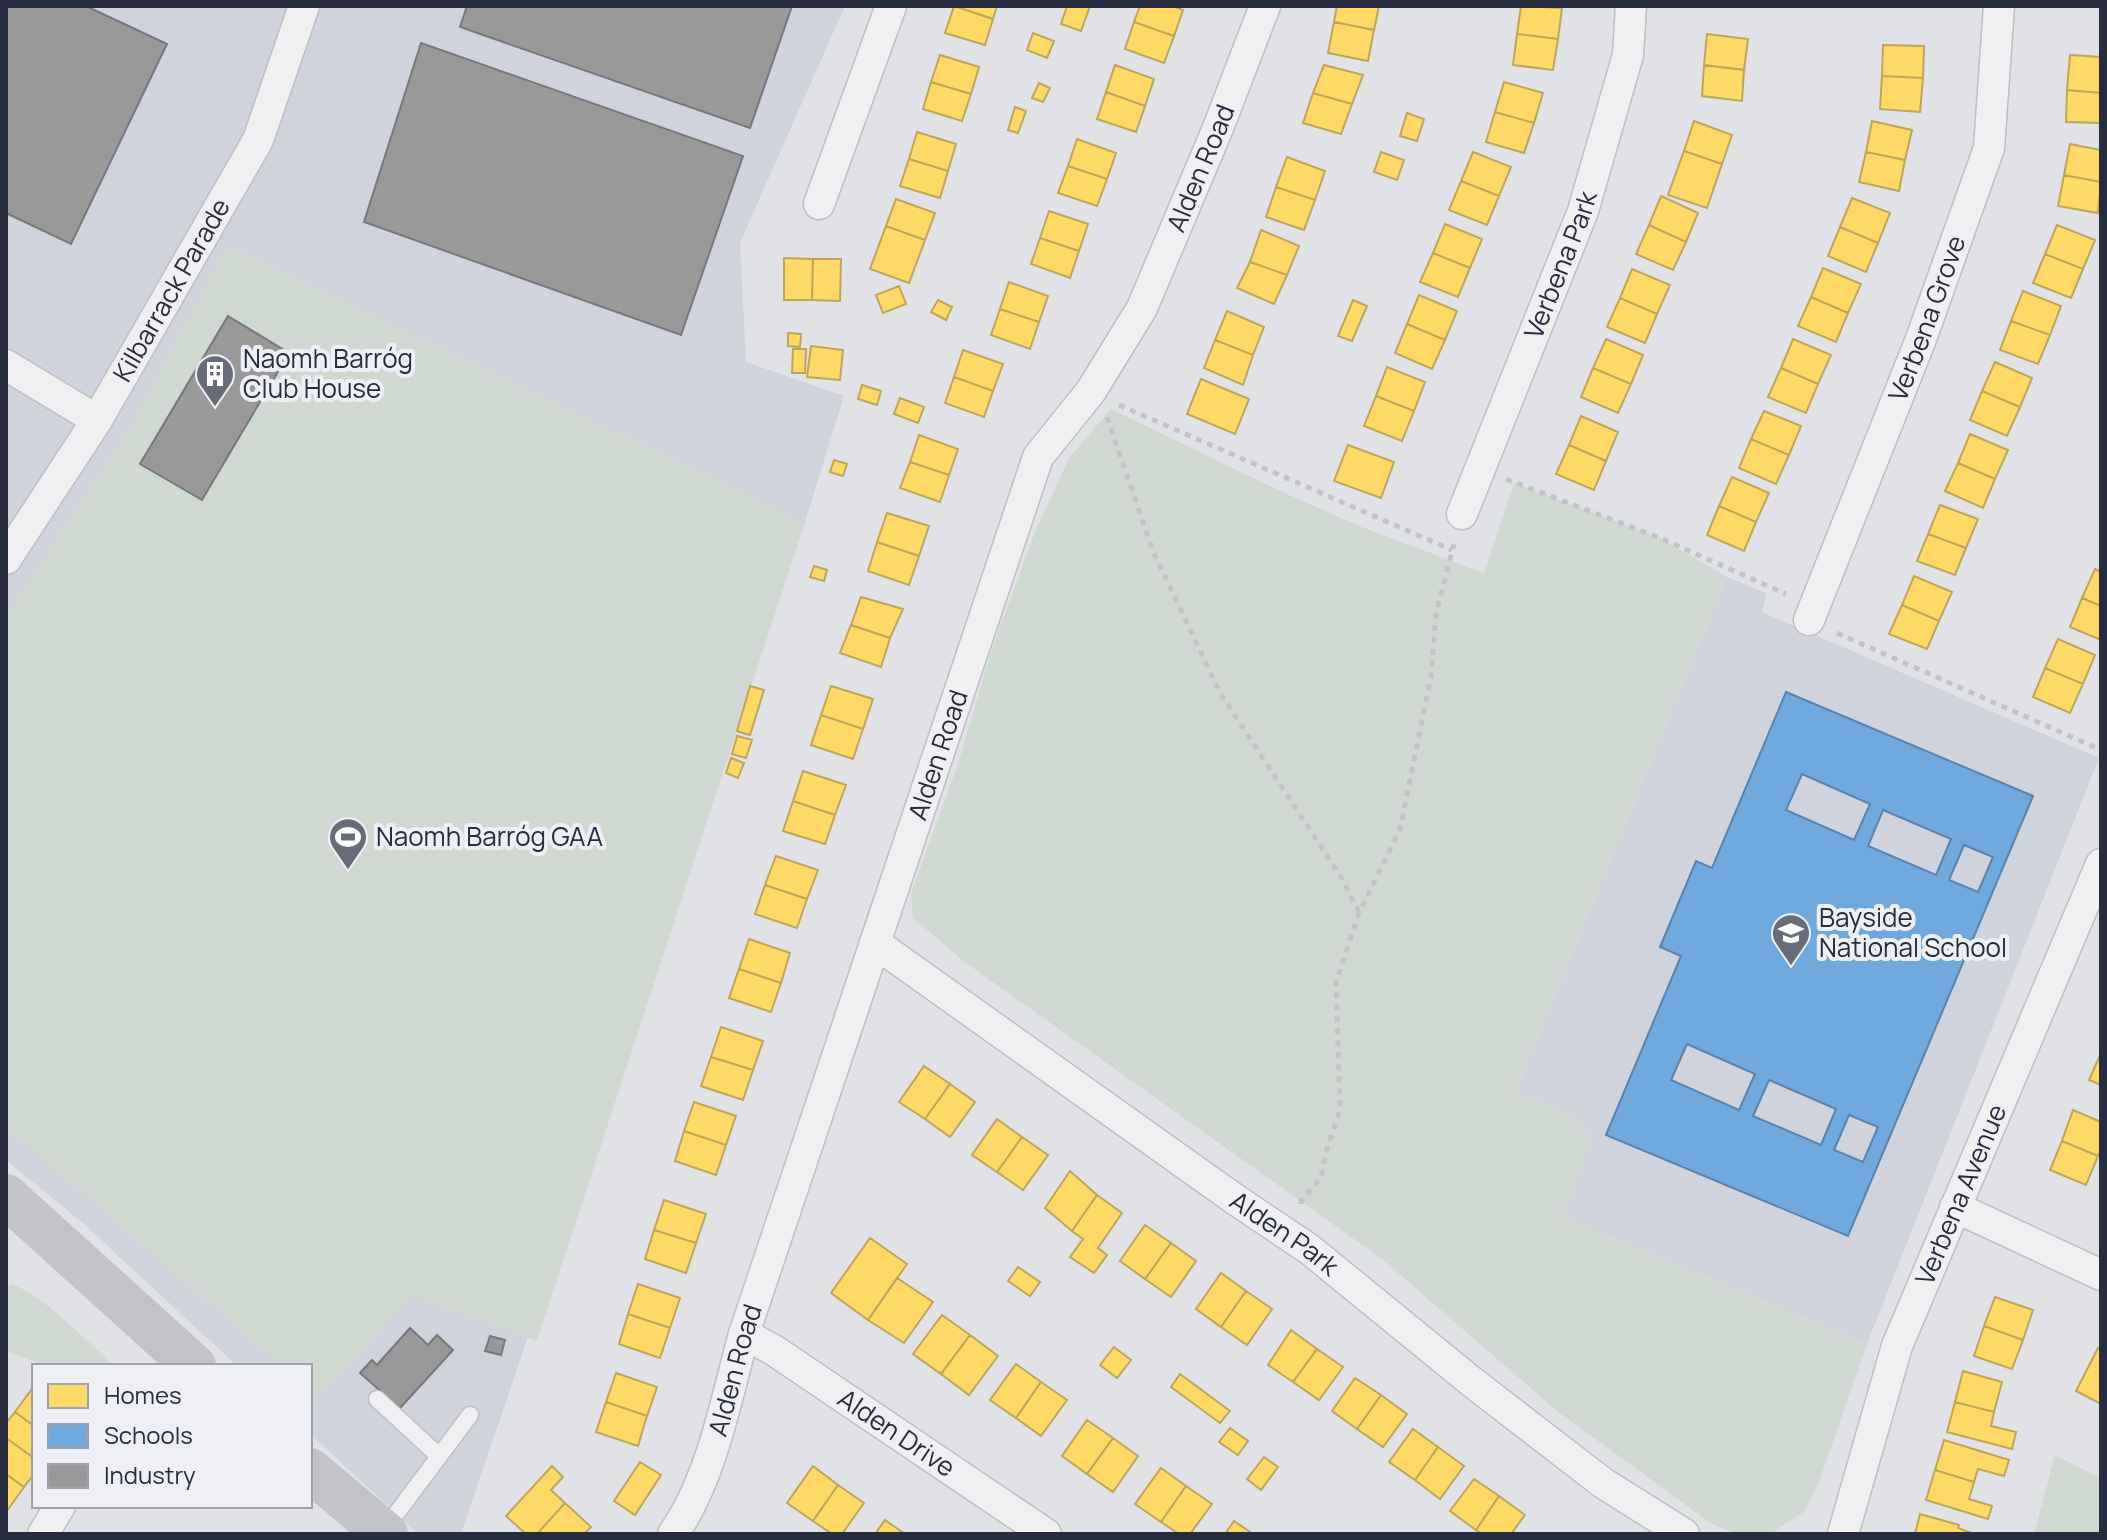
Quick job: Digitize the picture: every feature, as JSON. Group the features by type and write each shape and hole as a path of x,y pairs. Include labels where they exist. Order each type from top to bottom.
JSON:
{"main road":[{"path":"7,1198 192,1364"},
{"path":"312,1472 384,1533"}],"street":[{"name":"Kilbarrack Parade","path":"6,559 97,420 258,140 304,6"},
{"path":"819,204 891,6"},
{"name":"Alden Road","path":"673,1534 686,1516 714,1445 744,1334 1038,457 1091,391 1142,308 1218,128 1265,6"},
{"name":"Verbena Park","path":"1462,514 1583,211 1628,55 1631,6"},
{"name":"Verbena Grove","path":"1809,620 1921,339 1989,148 1999,6"},
{"path":"6,365 97,420"},
{"name":"Verbena Avenue","path":"1843,1534 1897,1346 2101,864"},
{"name":"Alden Park","path":"875,943 1309,1249 1472,1382 1603,1483 1684,1534"},
{"path":"1955,1207 2101,1275"},
{"name":"Alden Drive","path":"744,1334 775,1351 1046,1534"},
{"path":"43,1534 59,1508"}],"lane":[{"path":"377,1399 439,1456"},
{"path":"384,1533 470,1415"}],"path":[{"path":"1091,391 1111,423 1153,551 1220,693 1341,877 1359,913"},
{"path":"1091,391 1452,550 1436,613 1431,677 1400,829 1359,913 1336,982 1340,1110 1321,1178 1301,1201 1309,1249"},
{"path":"1481,466 1514,483 1660,538 1786,594 1809,620 2101,750"}],"shaded area":[{"name":"Naomh Barróg GAA","path":"6,6 845,6 740,243 746,362 844,396 805,522 461,1534 418,1534 312,1436 312,1364 235,1364 84,1224 6,1160"},
{"name":"Naomh Barróg GAA","path":"227,245 805,522 537,1341 412,1295 319,1399 312,1394 312,1364 279,1364 6,1127 6,616 134,421"},
{"path":"1111,409 1359,526 1484,573 1514,483 1660,538 1727,577 1516,1091 1571,1113 1593,1139 1563,1217 1867,1344 1819,1482 1805,1511 1773,1532 1738,1534 1712,1524 1557,1411 1382,1259 966,963 913,918 911,893 957,767 992,649 1035,532 1069,458"},
{"name":"Bayside National School","path":"1727,577 1766,593 1762,612 2099,758 1867,1344 1563,1217 1516,1091"},
{"path":"11,1284 37,1298 113,1364 41,1364 6,1351 6,1288"},
{"path":"2055,1455 2101,1478 2101,1534 2034,1534"}],"building: Homes":[{"path":"954,6 993,19 985,45 945,33"},
{"path":"954,6 997,6 993,19"},
{"path":"1067,6 1090,6 1081,31 1061,24"},
{"path":"1140,6 1173,6 1183,10 1174,36 1134,22"},
{"path":"1337,6 1379,6 1374,30 1334,22"},
{"path":"1521,6 1562,8 1558,39 1517,34"},
{"path":"1134,22 1174,36 1164,63 1125,49"},
{"path":"1334,22 1374,30 1368,61 1328,53"},
{"path":"1033,33 1054,41 1047,58 1027,50"},
{"path":"1517,34 1558,39 1553,70 1513,65"},
{"path":"1707,34 1748,39 1744,70 1704,65"},
{"path":"1883,45 1924,46 1923,78 1882,76"},
{"path":"940,55 979,67 971,94 931,82"},
{"path":"2070,55 2101,57 2101,93 2067,90"},
{"path":"1115,65 1154,79 1145,106 1106,92"},
{"path":"1324,65 1363,75 1352,104 1313,93"},
{"path":"1704,65 1744,70 1742,101 1702,96"},
{"path":"1882,76 1923,78 1920,112 1880,109"},
{"path":"931,82 971,94 962,121 923,109"},
{"path":"1504,82 1543,93 1534,123 1495,112"},
{"path":"1039,83 1050,88 1043,102 1032,98"},
{"path":"2067,90 2101,93 2101,123 2066,122"},
{"path":"1106,92 1145,106 1136,132 1097,119"},
{"path":"1313,93 1352,104 1341,134 1303,123"},
{"path":"1015,107 1026,111 1018,133 1008,130"},
{"path":"1495,112 1534,123 1524,153 1486,142"},
{"path":"1407,113 1424,119 1417,141 1400,136"},
{"path":"1694,121 1732,135 1722,164 1684,151"},
{"path":"1872,121 1912,130 1905,160 1866,152"},
{"path":"917,132 956,144 948,171 909,159"},
{"path":"1077,139 1116,153 1107,179 1068,166"},
{"path":"2070,144 2101,150 2101,182 2064,175"},
{"path":"1684,151 1722,164 1707,208 1668,195"},
{"path":"1381,152 1404,160 1397,180 1374,172"},
{"path":"1473,152 1511,167 1499,196 1461,181"},
{"path":"1866,152 1905,160 1899,191 1859,182"},
{"path":"1287,157 1325,171 1315,200 1276,187"},
{"path":"909,159 948,171 940,198 900,186"},
{"path":"1068,166 1107,179 1097,206 1058,193"},
{"path":"2064,175 2101,182 2098,213 2058,206"},
{"path":"1461,181 1499,196 1487,225 1449,210"},
{"path":"1276,187 1315,200 1304,230 1266,217"},
{"path":"1661,196 1698,213 1686,242 1649,225"},
{"path":"1852,198 1890,213 1878,243 1840,227"},
{"path":"896,199 935,213 925,240 886,226"},
{"path":"1049,211 1088,224 1079,251 1040,238"},
{"path":"1445,224 1482,239 1470,268 1433,253"},
{"path":"1649,225 1686,242 1673,270 1636,254"},
{"path":"2057,225 2095,240 2083,269 2045,254"},
{"path":"886,226 925,240 909,283 870,269"},
{"path":"1840,227 1878,243 1866,272 1828,256"},
{"path":"1261,230 1299,246 1287,275 1250,262"},
{"path":"1040,238 1079,251 1070,278 1031,264"},
{"path":"1433,253 1470,268 1458,297 1420,282"},
{"path":"2045,254 2083,269 2071,298 2033,283"},
{"path":"784,258 813,259 812,300 784,300"},
{"path":"813,259 841,259 840,301 812,300"},
{"path":"1250,262 1287,275 1274,304 1237,288"},
{"path":"1823,268 1861,284 1848,313 1811,297"},
{"path":"1632,269 1670,285 1657,314 1620,298"},
{"path":"1009,282 1048,296 1039,322 1000,309"},
{"path":"899,286 906,304 883,313 876,295"},
{"path":"2023,291 2061,306 2050,335 2011,321"},
{"path":"1419,295 1457,311 1445,340 1407,324"},
{"path":"1811,297 1848,313 1836,342 1798,326"},
{"path":"1620,298 1657,314 1645,343 1607,327"},
{"path":"938,300 952,307 946,320 931,312"},
{"path":"1353,300 1367,306 1352,341 1338,336"},
{"path":"1000,309 1039,322 1030,349 991,335"},
{"path":"1227,311 1264,327 1253,355 1215,340"},
{"path":"2011,321 2050,335 2038,364 2000,350"},
{"path":"1407,324 1445,340 1432,369 1395,353"},
{"path":"788,333 801,334 800,347 788,346"},
{"path":"1606,339 1643,355 1631,384 1593,368"},
{"path":"1793,339 1831,355 1818,384 1781,368"},
{"path":"1215,340 1253,355 1243,385 1204,368"},
{"path":"811,346 843,350 840,380 807,377"},
{"path":"793,349 806,349 805,373 792,373"},
{"path":"963,350 1003,364 993,391 954,377"},
{"path":"1995,362 2032,378 2020,407 1982,391"},
{"path":"1387,367 1425,382 1414,411 1376,396"},
{"path":"1593,368 1631,384 1618,413 1581,397"},
{"path":"1781,368 1818,384 1806,413 1768,397"},
{"path":"954,377 993,391 984,417 945,403"},
{"path":"1201,379 1249,399 1235,434 1187,414"},
{"path":"862,385 881,391 877,405 858,399"},
{"path":"1982,391 2020,407 2007,436 1970,420"},
{"path":"1376,396 1414,411 1402,441 1364,426"},
{"path":"900,398 924,407 918,423 894,414"},
{"path":"1764,411 1801,426 1789,455 1751,439"},
{"path":"1581,416 1618,432 1606,461 1569,445"},
{"path":"1970,434 2008,450 1995,479 1958,463"},
{"path":"919,435 958,449 949,475 910,462"},
{"path":"1751,439 1789,455 1776,484 1739,468"},
{"path":"1348,445 1394,462 1381,498 1334,481"},
{"path":"1569,445 1606,461 1594,490 1556,474"},
{"path":"834,460 847,464 843,476 830,472"},
{"path":"910,462 949,475 940,502 900,488"},
{"path":"1958,463 1995,479 1983,508 1945,491"},
{"path":"1732,477 1769,493 1756,522 1719,506"},
{"path":"1940,505 1978,519 1966,548 1928,534"},
{"path":"1719,506 1756,522 1744,551 1707,535"},
{"path":"887,513 929,526 919,556 877,542"},
{"path":"1928,534 1966,548 1955,575 1917,561"},
{"path":"877,542 919,556 909,585 868,571"},
{"path":"814,566 827,570 824,581 810,577"},
{"path":"2095,569 2101,572 2101,606 2082,598"},
{"path":"1914,576 1952,592 1939,621 1902,605"},
{"path":"861,597 903,609 890,638 851,625"},
{"path":"2082,598 2101,606 2101,640 2070,627"},
{"path":"1902,605 1939,621 1927,649 1889,634"},
{"path":"851,625 890,638 881,667 840,653"},
{"path":"2058,639 2095,655 2083,684 2045,668"},
{"path":"2045,668 2083,684 2070,713 2033,697"},
{"path":"750,686 764,690 750,735 737,731"},
{"path":"831,686 873,699 863,729 821,715"},
{"path":"821,715 863,729 853,759 811,745"},
{"path":"737,736 752,740 746,758 732,754"},
{"path":"731,758 744,763 738,778 726,773"},
{"path":"803,771 846,785 835,815 793,801"},
{"path":"793,801 835,815 825,844 783,831"},
{"path":"776,856 818,870 807,899 765,885"},
{"path":"765,885 807,899 797,928 755,914"},
{"path":"749,939 790,953 781,983 739,969"},
{"path":"739,969 781,983 771,1012 729,998"},
{"path":"721,1027 763,1041 753,1070 711,1057"},
{"path":"2101,1053 2101,1085 2089,1080"},
{"path":"711,1057 753,1070 743,1100 701,1086"},
{"path":"924,1066 950,1084 925,1119 899,1102"},
{"path":"950,1084 975,1102 950,1137 925,1119"},
{"path":"694,1102 736,1116 726,1145 684,1131"},
{"path":"2073,1110 2101,1122 2098,1156 2062,1141"},
{"path":"997,1119 1022,1137 997,1172 972,1155"},
{"path":"684,1131 726,1145 716,1175 675,1161"},
{"path":"1022,1137 1048,1155 1023,1190 997,1172"},
{"path":"2062,1141 2098,1156 2086,1185 2050,1170"},
{"path":"1070,1171 1097,1195 1072,1231 1045,1208"},
{"path":"1097,1195 1122,1213 1098,1248 1107,1255 1094,1273 1070,1257 1083,1239 1072,1231"},
{"path":"664,1200 706,1214 696,1243 654,1230"},
{"path":"1145,1225 1171,1243 1145,1279 1120,1261"},
{"path":"654,1230 696,1243 686,1273 645,1259"},
{"path":"870,1238 907,1264 868,1320 831,1293"},
{"path":"1171,1243 1196,1261 1171,1297 1145,1279"},
{"path":"1018,1267 1040,1282 1030,1296 1008,1281"},
{"path":"1221,1273 1246,1291 1221,1327 1196,1309"},
{"path":"897,1278 933,1302 904,1343 868,1320"},
{"path":"638,1284 680,1298 670,1328 628,1314"},
{"path":"1246,1291 1272,1309 1247,1345 1221,1327"},
{"path":"1995,1297 2033,1310 2023,1340 1984,1326"},
{"path":"628,1314 670,1328 660,1358 619,1344"},
{"path":"942,1315 970,1335 941,1374 913,1354"},
{"path":"1984,1326 2023,1340 2012,1369 1974,1356"},
{"path":"1291,1330 1317,1349 1293,1382 1268,1365"},
{"path":"970,1335 998,1356 969,1395 941,1374"},
{"path":"1114,1347 1131,1360 1117,1378 1100,1365"},
{"path":"2098,1348 2101,1350 2101,1404 2076,1391"},
{"path":"1317,1349 1343,1367 1319,1400 1293,1382"},
{"path":"1016,1364 1041,1382 1016,1418 990,1400"},
{"path":"1963,1371 2002,1382 1994,1412 1955,1402"},
{"path":"616,1373 657,1387 647,1416 606,1402"},
{"path":"1180,1374 1230,1411 1220,1423 1171,1387"},
{"path":"1355,1378 1381,1395 1357,1429 1332,1411"},
{"path":"1041,1382 1067,1400 1041,1436 1016,1418"},
{"path":"32,1389 32,1425 15,1412"},
{"path":"1381,1395 1407,1414 1383,1447 1357,1429"},
{"path":"606,1402 647,1416 638,1446 596,1432"},
{"path":"1955,1402 1994,1412 1991,1426 2016,1432 2012,1449 1947,1432"},
{"path":"15,1412 32,1425 32,1457 6,1438 6,1423"},
{"path":"1087,1420 1113,1438 1087,1474 1062,1456"},
{"path":"1230,1428 1248,1441 1238,1455 1219,1442"},
{"path":"1413,1429 1438,1447 1415,1480 1389,1462"},
{"path":"6,1438 32,1457 32,1477 24,1487 6,1474"},
{"path":"1113,1438 1138,1456 1113,1492 1087,1474"},
{"path":"1944,1440 2009,1460 2004,1476 1978,1469 1974,1482 1935,1470"},
{"path":"1438,1447 1464,1466 1440,1499 1415,1480"},
{"path":"1264,1457 1278,1467 1261,1490 1247,1479"},
{"path":"640,1462 661,1475 635,1515 614,1501"},
{"path":"552,1466 563,1477 551,1490 565,1503 537,1534 526,1534 506,1516"},
{"path":"813,1466 838,1485 813,1521 787,1503"},
{"path":"1161,1468 1186,1486 1161,1522 1135,1504"},
{"path":"1935,1470 1974,1482 1969,1499 1992,1506 1988,1519 1926,1500"},
{"path":"6,1474 24,1487 7,1511 6,1510"},
{"path":"1474,1479 1499,1496 1476,1530 1450,1511"},
{"path":"838,1485 864,1503 842,1534 832,1534 813,1521"},
{"path":"1186,1486 1212,1504 1190,1534 1179,1534 1161,1522"},
{"path":"1499,1496 1525,1515 1511,1534 1482,1534 1476,1530"},
{"path":"565,1503 591,1527 584,1534 537,1534"},
{"path":"1920,1514 1959,1525 1958,1528 1974,1534 1915,1534"},
{"path":"885,1520 905,1534 875,1534"},
{"path":"1234,1521 1253,1534 1225,1534"}],"building: Schools":[{"path":"1786,692 2033,796 1848,1236 1606,1135 1681,956 1660,947 1696,861 1712,868","holes":["1802,774 1870,804 1854,840 1786,810","1883,810 1951,839 1936,875 1868,846","1964,845 1993,857 1978,892 1949,880","1687,1044 1755,1074 1739,1110 1671,1080","1769,1080 1836,1109 1821,1145 1753,1116","1849,1115 1878,1127 1863,1162 1834,1150"]}],"building: Industry":[{"path":"6,6 86,6 167,44 71,244 6,213"},
{"path":"467,6 792,6 750,128 460,27"},
{"path":"421,43 743,156 681,335 364,222"},
{"name":"Naomh Barróg Club House","path":"228,316 289,353 202,500 140,464"},
{"path":"410,1328 428,1345 437,1335 453,1350 400,1408 360,1373 372,1360 377,1365"},
{"path":"490,1336 505,1340 501,1355 485,1351"}],"place":[{"name":"Naomh Barróg Club House","path":"215,408"},
{"name":"Naomh Barróg GAA","path":"348,871"},
{"name":"Bayside National School","path":"1791,967"}]}
